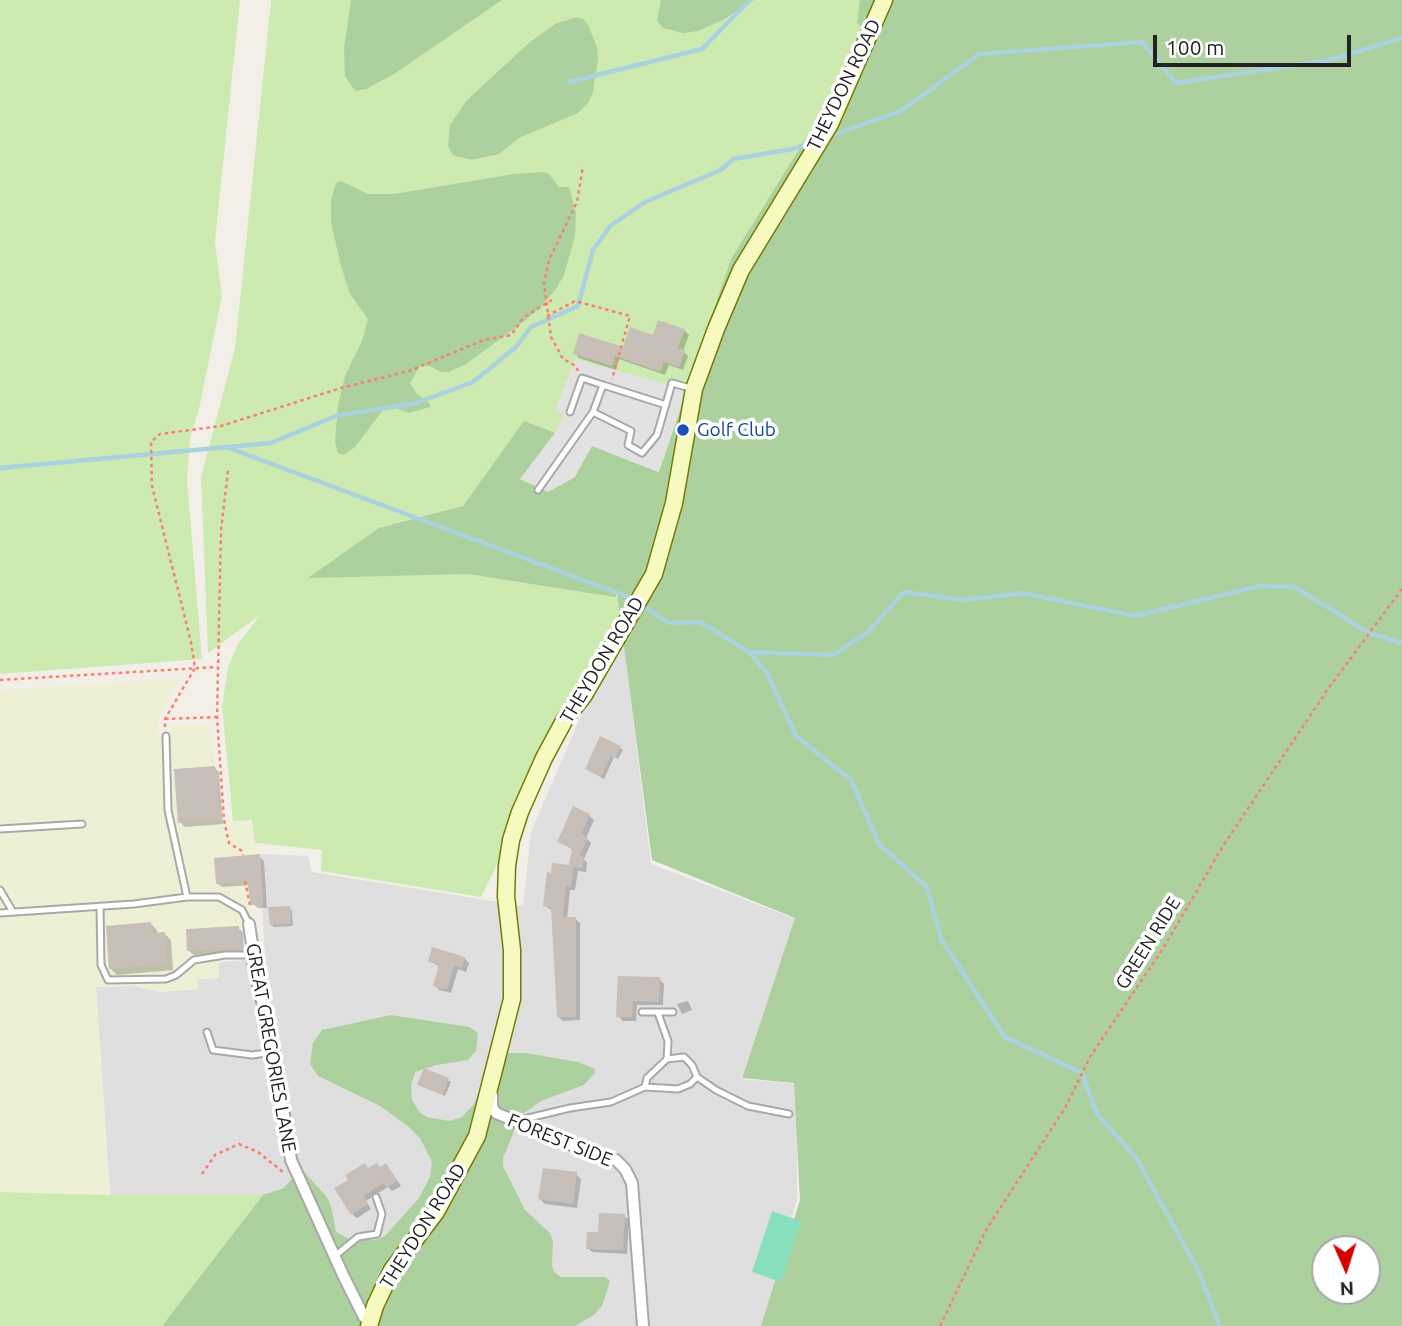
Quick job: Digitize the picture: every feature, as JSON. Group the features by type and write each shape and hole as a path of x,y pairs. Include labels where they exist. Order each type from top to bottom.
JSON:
{"street":[{"name":"THEYDON ROAD","path":"369,1324 392,1270 436,1212 477,1136 512,999 512,950 506,896 507,866 511,840 520,812 565,719 584,695 654,574 674,503 694,389 741,270 830,124 884,0"},
{"name":"GREAT GREGORIES LANE","path":"249,924 251,955 274,1052 291,1160 369,1324"},
{"name":"FOREST SIDE","path":"491,1078 492,1107 496,1113 566,1143 616,1160 625,1169 632,1183 643,1326"}],"lane":[{"path":"570,412 582,378 666,405"},
{"path":"593,412 631,431 628,445 642,453 657,435 672,383 694,389"},
{"path":"538,490 593,412 606,386"},
{"path":"166,736 168,810 187,897"},
{"path":"0,829 82,824"},
{"path":"0,890 13,912"},
{"path":"0,912 187,897 219,897 242,910 249,924"},
{"path":"100,906 102,965 108,980 166,979 176,975 194,960 225,955 251,955"},
{"path":"642,1012 673,1012"},
{"path":"658,1013 668,1041 667,1059"},
{"path":"206,1032 213,1050 252,1055 274,1052"},
{"path":"645,1087 647,1077 667,1059 684,1056 697,1077 716,1090 748,1106 789,1114"},
{"path":"514,1121 611,1102 645,1087 678,1089 690,1084 697,1077"},
{"path":"335,1256 358,1237 377,1234 382,1214 376,1197"}],"path":[{"path":"582,378 576,366 563,359 551,337 544,283 549,260 577,202 583,166"},
{"path":"166,736 165,719 195,668 152,486 151,442 160,434 221,426 341,388 409,371 484,340 511,335 524,317 552,300"},
{"path":"547,316 575,301 630,316 606,386"},
{"path":"228,471 221,530 217,717 224,820 229,843 242,851 243,855"},
{"name":"GREEN RIDE","path":"940,1326 986,1230 1065,1108 1090,1057 1164,947 1223,846 1328,689 1402,589"},
{"path":"0,680 217,667"},
{"path":"165,719 217,717"},
{"path":"202,1174 215,1155 239,1144 258,1152 285,1173"}],"shaded area":[{"path":"575,359 687,390 658,472 592,446 573,478 548,492 520,479 555,433 564,415 555,410"},
{"path":"621,623 651,864 796,919 741,1079 797,1084 797,1199 764,1326 162,1326 262,1196 110,1195 96,987 135,986 161,992 198,989 198,979 219,978 219,962 265,959 260,854 308,856 312,872 523,906 531,832"}],"green space":[{"path":"0,0 240,0 215,242 222,296 199,409 190,439 187,479 202,659 0,674"},
{"path":"271,0 1314,0 732,259 616,596 634,600 592,673 481,897 321,871 322,850 255,843 252,820 233,821 222,707 228,667 238,644 260,615 208,653 201,477 235,348"},
{"path":"351,0 502,0 394,74 366,89 355,91 345,76 344,48"},
{"path":"661,0 754,0 723,20 698,31 683,33 663,28 657,20"},
{"path":"860,0 1402,0 1402,1326 761,1326 800,1200 794,1083 742,1078 795,918 652,860 617,594 615,597 468,574 308,578 379,528 463,506 524,421 555,433 521,479 548,492 575,477 592,446 659,472 731,259 855,59 867,29 857,23"},
{"path":"576,17 583,19 588,25 597,47 593,92 588,103 578,113 519,138 499,154 472,160 453,155 448,146 450,125 466,101 530,42 555,24"},
{"path":"514,174 549,174 559,187 569,187 576,213 575,236 564,275 556,289 540,308 522,323 466,364 449,372 420,366 410,383 430,407 408,413 390,405 383,410 355,447 344,455 338,453 335,441 338,405 345,376 362,341 368,319 350,294 341,266 331,222 331,200 336,183 341,181 368,194 394,194"},
{"path":"181,678 159,717 157,737 172,737 170,724 211,724 220,822 252,820 256,852 260,854 263,904 248,905 253,923 239,926 240,948 219,950 219,978 198,979 198,989 161,992 135,986 96,987 110,1195 0,1192 0,690"},
{"path":"391,1015 469,1027 478,1033 476,1051 468,1060 415,1072 411,1085 412,1100 420,1113 427,1117 449,1121 462,1117 474,1104 488,1061 502,1053 526,1053 578,1062 595,1069 595,1073 584,1085 541,1101 524,1113 503,1158 503,1166 525,1210 550,1233 553,1241 554,1272 561,1277 605,1277 610,1281 602,1306 594,1315 575,1326 162,1326 263,1195 284,1188 299,1170 327,1197 336,1232 349,1239 375,1240 385,1236 419,1198 430,1177 432,1162 420,1138 380,1106 318,1076 310,1064 313,1043 322,1030"},
{"path":"0,1192 263,1195 162,1326 0,1326"},
{"path":"772,1211 801,1221 781,1282 752,1272"}],"building":[{"path":"658,320 685,329 678,348 685,350 679,367 664,362 660,372 615,356 612,366 573,354 579,333 623,347 630,327 653,335"},
{"path":"600,736 621,746 615,758 611,756 601,777 585,769"},
{"path":"215,766 220,820 178,823 174,769"},
{"path":"573,806 590,814 581,834 588,837 579,856 584,857 582,869 574,867 571,887 566,886 563,917 576,917 576,1017 557,1017 551,907 543,906 547,872 551,873 552,863 569,865 572,848 557,842"},
{"path":"260,854 263,904 251,905 247,881 216,884 214,858"},
{"path":"290,906 291,924 270,925 268,907"},
{"path":"151,922 152,933 165,932 167,964 109,969 106,926"},
{"path":"239,926 240,948 187,951 186,929"},
{"path":"432,947 465,957 462,968 454,966 447,990 433,986 439,964 428,962"},
{"path":"618,976 660,977 659,1002 633,1001 632,1017 616,1017"},
{"path":"424,1068 449,1078 443,1095 417,1085"},
{"path":"365,1163 368,1168 377,1163 380,1167 386,1163 397,1181 387,1188 384,1183 363,1196 368,1204 351,1215 334,1188 348,1180 345,1175"},
{"path":"543,1168 577,1172 573,1204 538,1199"},
{"path":"599,1213 625,1214 623,1250 586,1249 587,1232 598,1232"}],"waterway":[{"path":"569,82 702,49 750,0"},
{"path":"827,137 901,111 979,54 1142,42 1176,83 1330,60 1402,38"},
{"path":"0,468 271,443 336,416 416,403 473,382 516,347 531,327 578,306 593,250 610,226 645,202 721,170 733,159 793,149 812,142"},
{"path":"229,448 634,599"},
{"path":"749,652 833,655 867,633 904,592 963,600 1023,593 1135,616 1259,586 1295,587 1369,633 1402,643"},
{"path":"641,604 669,623 700,622 749,652 767,673 796,736 851,780 879,844 927,887 941,939 1005,1037 1082,1073 1097,1114 1137,1159 1199,1272 1219,1324"}],"place":[{"name":"Golf Club","path":"683,430"}]}
